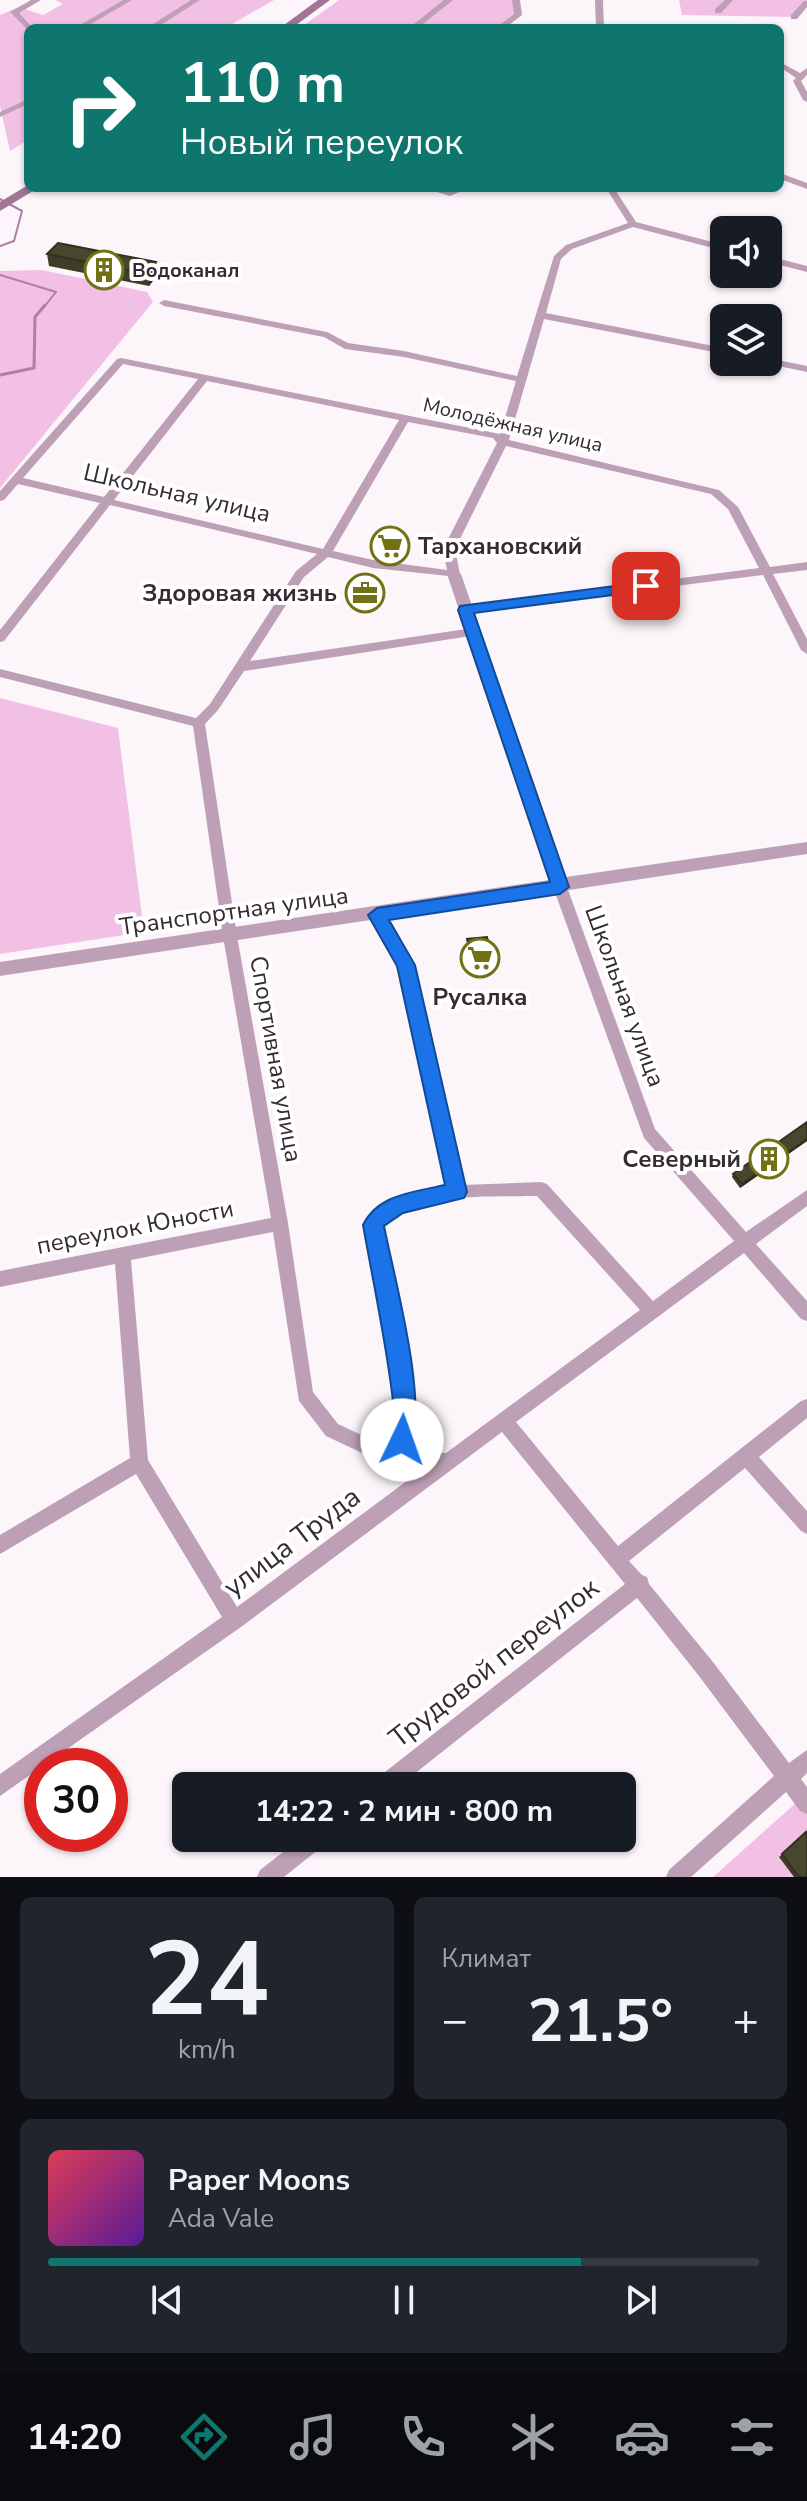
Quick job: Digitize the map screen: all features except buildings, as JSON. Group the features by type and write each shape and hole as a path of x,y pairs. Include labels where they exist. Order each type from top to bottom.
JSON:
{"main road":[{"path":"291,24 325,0"},
{"path":"1,206 25,192"}],"street":[{"path":"25,24 14,12 37,0"},
{"path":"86,24 128,0"},
{"path":"157,24 196,0"},
{"path":"418,24 449,0"},
{"path":"506,24 518,15 516,0"},
{"path":"599,0 600,24"},
{"path":"718,11 729,0"},
{"path":"794,17 807,3"},
{"path":"784,67 798,76"},
{"path":"798,76 807,70"},
{"path":"798,76 797,81 807,100"},
{"path":"0,115 24,103"},
{"path":"784,177 807,186"},
{"path":"613,192 633,224"},
{"path":"454,574 449,549 503,442 504,429 523,380 557,258 569,247 633,224 710,244"},
{"path":"782,263 807,269"},
{"path":"164,303 327,335 345,346 404,354 523,380"},
{"path":"540,315 710,348"},
{"name":"Молодёжная улица","path":"16,480 121,361 496,436 503,442 715,492 733,507 807,650"},
{"path":"782,364 807,369"},
{"path":"0,638 204,378"},
{"path":"0,673 199,723 240,667 300,574 326,553 405,418"},
{"path":"0,498 16,480"},
{"name":"Школьная улица","path":"16,480 326,553 401,569 454,574 560,887 649,1133 807,1313"},
{"path":"465,610 807,566"},
{"path":"240,667 473,632"},
{"name":"Спортивная улица","path":"199,723 230,936 280,1223 305,1395 332,1430 394,1459 447,1462"},
{"name":"Транспортная улица","path":"0,969 377,915 807,848"},
{"path":"377,915 406,965 457,1192"},
{"path":"394,1459 406,1424 404,1395 374,1225 378,1217 399,1205 457,1192 541,1189 653,1312"},
{"name":"улица Труда","path":"0,1786 234,1620 807,1197"},
{"name":"переулок Юности","path":"0,1279 280,1223"},
{"path":"122,1254 139,1462 234,1620"},
{"name":"Трудовой переулок","path":"618,1558 807,1407"},
{"path":"504,1421 640,1584 807,1804"},
{"path":"746,1456 807,1525"},
{"path":"0,1545 139,1462"},
{"name":"Трудовой переулок","path":"401,1772 640,1584"},
{"path":"676,1877 807,1760"},
{"path":"267,1877 299,1852"}],"shaded area":[{"path":"55,0 274,0 232,24 24,24 24,142 10,151 0,106 0,15 19,7 43,15 63,4"},
{"path":"339,0 515,0 516,14 504,24 306,24"},
{"path":"679,0 807,0 807,3 794,17 682,15"},
{"path":"42,270 147,292 153,302 0,488 0,271"},
{"path":"0,698 118,728 144,932 0,954"},
{"path":"807,1793 807,1877 713,1877"}],"waterway":[{"path":"0,199 22,211 14,241 0,246"},
{"path":"0,275 56,292 44,307"},
{"path":"0,375 34,368 35,317 45,305"}],"place":[{"name":"Водоканал","path":"104,270"},
{"name":"Тархановский","path":"390,546"},
{"name":"Здоровая жизнь","path":"365,593"},
{"name":"Русалка","path":"480,958"},
{"name":"Северный","path":"769,1159"}],"route":[{"path":"402,1440 406,1424 404,1395 374,1225 388,1209 457,1192 406,965 377,915 560,887 465,610 646,586"}]}
